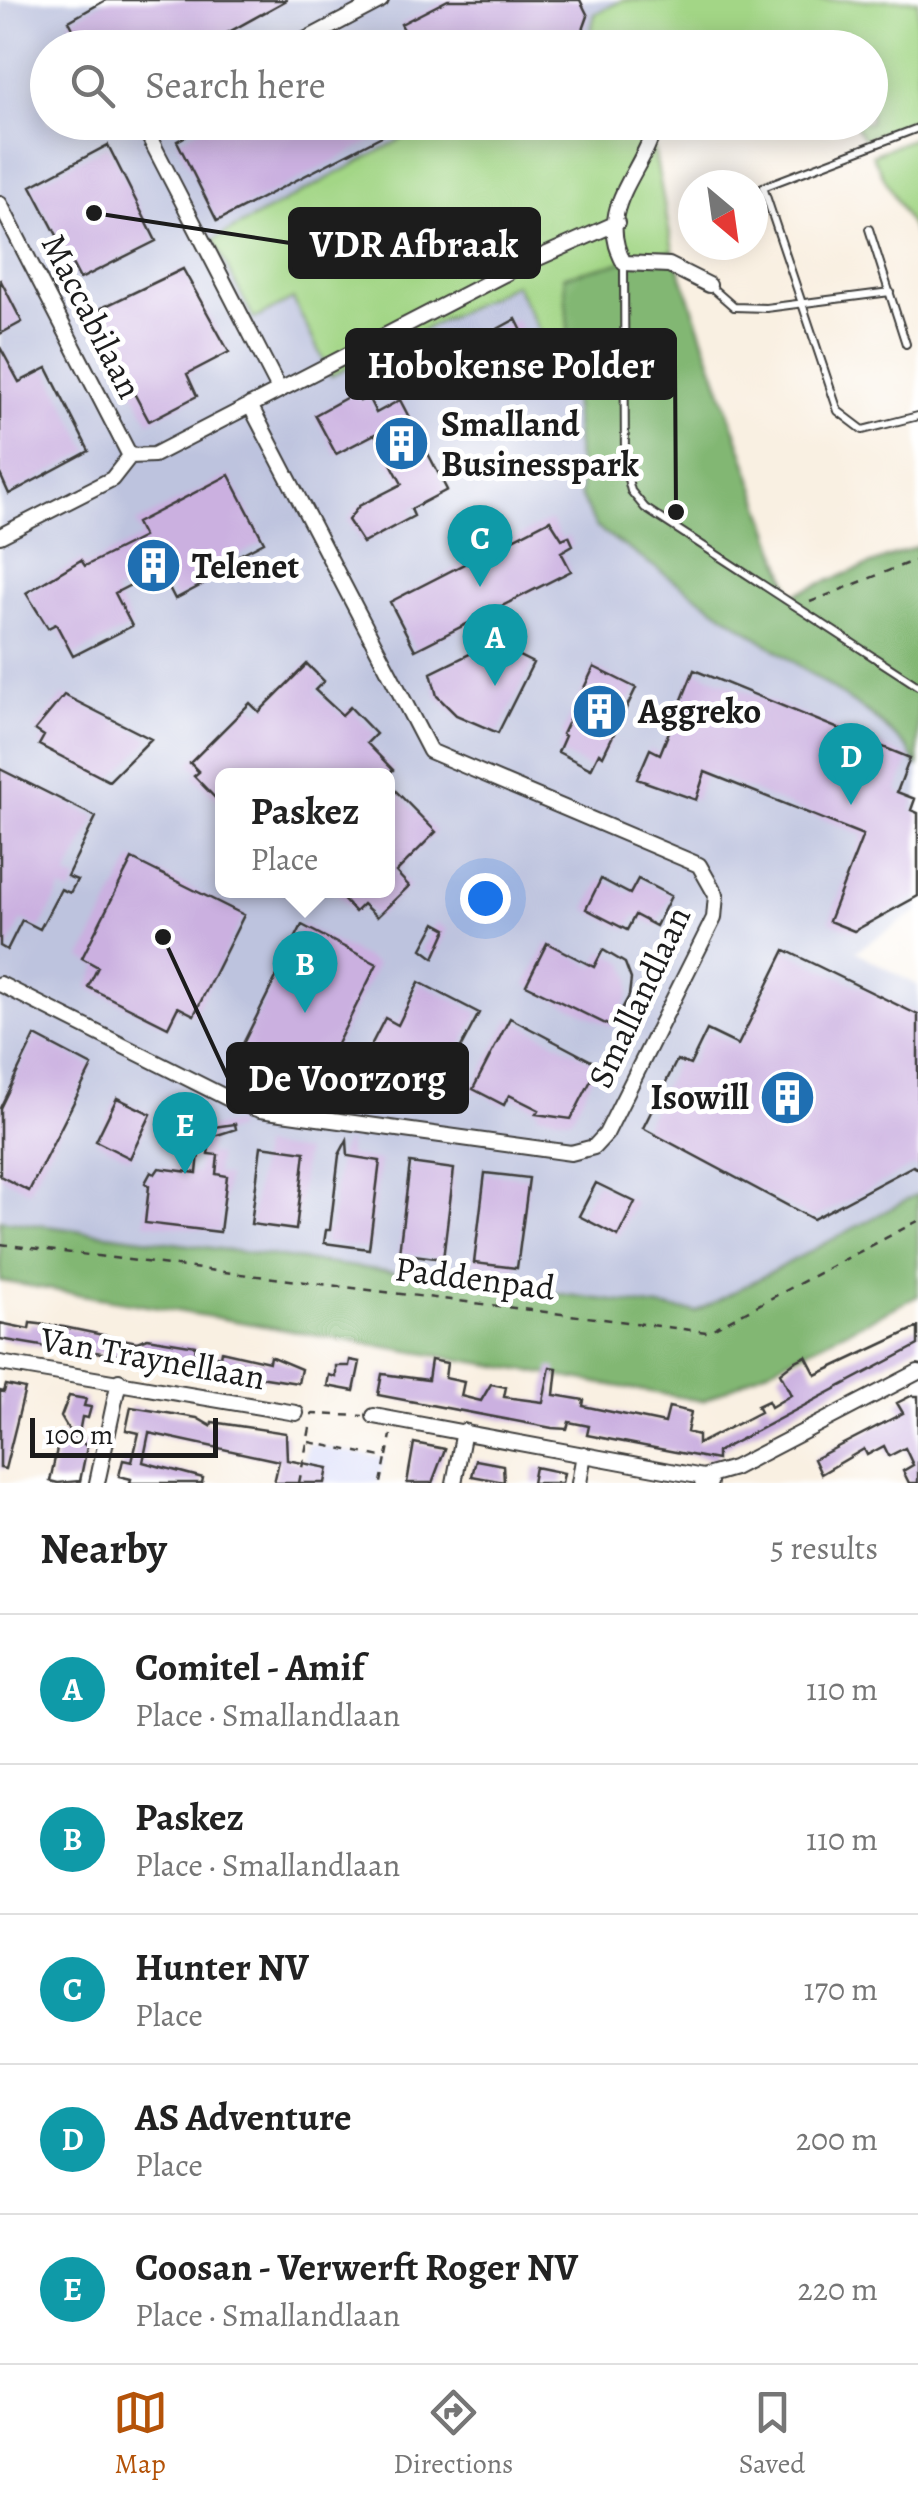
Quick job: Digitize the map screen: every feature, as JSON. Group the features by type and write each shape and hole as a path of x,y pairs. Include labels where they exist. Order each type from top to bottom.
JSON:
{"street":[{"path":"324,30 380,0"},
{"path":"150,140 279,389"},
{"path":"647,140 620,191 617,250 624,263 669,266 709,285"},
{"name":"Maccabilaan","path":"0,204 130,456"},
{"path":"0,536 112,479 130,456 154,455 518,268 617,223"},
{"name":"Smallandlaan","path":"0,984 235,1102 260,1110 572,1153 594,1146 606,1134 714,918 716,895 699,865 430,750 250,405"},
{"name":"Van Traynellaan","path":"0,1363 296,1414"},
{"path":"374,1416 584,1454 705,1481 918,1372"},
{"path":"97,1483 118,1382"},
{"path":"454,1483 464,1431"},
{"path":"578,1483 584,1454"}],"lane":[{"path":"888,139 918,128"},
{"path":"886,140 763,187 798,303 838,411 863,430 918,416"},
{"path":"870,229 906,344"},
{"path":"624,263 625,467 632,491 645,508 918,686"},
{"path":"709,285 734,307 890,292"}],"path":[{"path":"794,608 918,559"},
{"name":"Paddenpad","path":"0,1244 706,1332 918,1221"},
{"path":"299,1483 310,1428 294,1424 296,1414 374,1416"},
{"path":"381,1483 394,1420"},
{"path":"308,1442 386,1458"}],"shaded area":[{"path":"0,0 623,0 595,14 591,30 30,30 30,140 400,140 213,241 254,319 293,298 331,376 515,283 547,344 569,342 581,497 874,717 908,748 918,768 918,911 856,951 918,986 918,1194 696,1312 0,1220"},
{"path":"308,1444 384,1458 378,1483 300,1483"}],"green space":[{"path":"623,0 918,0 918,119 888,130 888,30 591,30 595,14"},
{"path":"918,136 918,240 872,155"},
{"path":"400,140 652,140 673,250 792,595 918,546 918,768 908,748 866,711 596,527 581,497 569,343 547,345 515,284 331,376 293,299 254,319 213,240"},
{"path":"673,250 792,595 918,546 918,768 908,748 874,717 596,527 581,497 564,276"},
{"path":"918,1194 918,1296 703,1401 0,1281 0,1220 696,1312"}],"building":[{"path":"106,0 287,0 233,30 74,30 69,21"},
{"path":"448,0 580,0 588,16 583,30 404,30 401,24"},
{"path":"179,140 374,140 217,221"},
{"path":"108,145 156,241 80,279 31,186"},
{"path":"183,269 229,352 187,374 197,396 149,421 91,313"},
{"path":"0,279 22,322 0,334"},
{"path":"516,319 526,339 502,352 492,332"},
{"path":"0,347 19,382 47,368 89,451 9,494 0,474"},
{"name":"Smalland Businesspark","path":"355,393 360,401 368,397 376,413 400,400 447,490 411,509 414,516 363,543 348,520 359,506 402,484 375,434 336,454 315,415"},
{"name":"Telenet","path":"229,475 264,542 211,570 215,578 175,599 160,570 115,593 132,626 73,656 56,624 48,628 26,593 81,560 85,566 143,537 136,523"},
{"path":"550,520 562,539 569,536 573,545 561,552 571,571 415,650 390,602"},
{"path":"491,642 533,663 498,733 456,715 437,696 431,673 476,651 482,661"},
{"path":"307,664 324,681 315,690 342,715 350,707 376,734 367,743 391,768 215,768 215,798 194,776 199,772 190,763 250,703 259,712"},
{"name":"Aggreko","path":"594,667 636,688 603,756 599,753 591,769 558,752 565,736 562,734"},
{"path":"694,670 910,758 897,792 915,799 911,810 918,813 918,896 854,931 829,921 863,835 705,772 696,800 637,779 650,749 660,754"},
{"path":"64,695 151,739 109,781 39,745 44,736 35,730"},
{"path":"0,769 96,817 67,876 77,880 70,893 61,889 40,929 22,920 7,950 0,946"},
{"path":"395,790 436,832 396,872 409,886 377,917 363,904 355,912 342,898 395,898"},
{"path":"132,859 244,915 194,1015 178,1007 168,1027 88,987 98,967 82,958"},
{"path":"601,879 630,894 638,879 671,896 656,926 635,915 627,930 586,909"},
{"path":"436,923 447,929 434,958 422,949"},
{"path":"302,925 377,964 328,1062 319,1065 311,1082 278,1066 272,1080 234,1062"},
{"path":"547,943 594,967 603,950 625,963 631,979 629,996 612,1027 526,985"},
{"name":"Isowill","path":"785,950 918,1015 918,1169 913,1166 813,1219 643,1128 677,1060 690,1065 707,1030 738,1045"},
{"path":"419,982 479,1013 443,1081 404,1062 396,1078 363,1061 385,1018 398,1025"},
{"path":"510,1018 599,1065 571,1119 536,1114 539,1110 509,1095 504,1105 473,1089"},
{"path":"35,1036 92,1066 29,1191 0,1176 0,1108"},
{"path":"117,1098 151,1114 130,1158 96,1141"},
{"path":"192,1115 207,1128 235,1124 236,1129 211,1137 208,1154 218,1155 216,1174 227,1176 220,1232 145,1223 149,1186 145,1183 151,1172 155,1174 159,1168 197,1173 200,1143 186,1148 179,1127"},
{"path":"347,1140 348,1156 380,1161 369,1249 324,1243 326,1230 330,1230 339,1155"},
{"path":"261,1146 305,1152 296,1230 251,1224"},
{"path":"410,1163 454,1169 443,1259 399,1253"},
{"path":"485,1173 529,1178 517,1268 474,1263"},
{"name":"Isowill","path":"596,1183 635,1202 618,1236 579,1216"},
{"path":"0,1323 29,1329 30,1323 64,1327 137,1342 147,1338 196,1346 195,1352 220,1357 221,1351 269,1362 270,1356 301,1369 298,1383 95,1355 0,1339"},
{"path":"918,1327 918,1345 717,1452 717,1460 587,1435 589,1426 569,1422 567,1429 552,1428 378,1395 382,1374 428,1380 431,1360 447,1363 445,1378 464,1382 461,1396 481,1401 491,1384 506,1387 504,1397 543,1402 550,1367 557,1368 554,1395 584,1400 583,1406 665,1423 669,1407 691,1412 687,1432 698,1435 698,1444 760,1412 757,1406 768,1401 771,1407 791,1395 780,1373 794,1362 806,1356 816,1375"},
{"path":"350,1360 360,1362 354,1391 327,1386 329,1375 336,1377 336,1366 349,1366"},
{"path":"6,1385 25,1389 5,1469 0,1468 0,1391 4,1392"},
{"path":"69,1396 86,1399 84,1406 91,1407 88,1418 82,1417 78,1438 87,1447 80,1481 58,1483 50,1481 60,1435 73,1437 61,1417"},
{"path":"918,1396 918,1483 909,1483 903,1471 913,1465 905,1448 889,1456 884,1446 867,1455 864,1449 821,1474 814,1459 903,1413 897,1403"},
{"path":"131,1407 197,1418 211,1426 212,1422 286,1433 287,1460 328,1468 325,1483 274,1483 279,1461 149,1433 143,1462 203,1478 202,1483 130,1483 131,1479 119,1476 123,1460 132,1462 139,1433 126,1430"},
{"path":"414,1443 445,1449 432,1483 407,1483"},
{"path":"476,1460 503,1465 504,1482 472,1476"},
{"path":"535,1467 564,1473 562,1483 532,1483"}],"place":[{"name":"VDR Afbraak","path":"94,213"},
{"name":"Smalland Businesspark","path":"402,444"},
{"name":"Hobokense Polder","path":"676,512"},
{"name":"Telenet","path":"153,566"},
{"name":"Hunter NV","path":"480,587"},
{"name":"Comitel - Amif","path":"495,686"},
{"name":"Aggreko","path":"599,711"},
{"name":"AS Adventure","path":"851,805"},
{"name":"De Voorzorg","path":"163,937"},
{"name":"Paskez","path":"305,1013"},
{"name":"Isowill","path":"788,1097"},
{"name":"Coosan - Verwerft Roger NV","path":"185,1174"}]}
